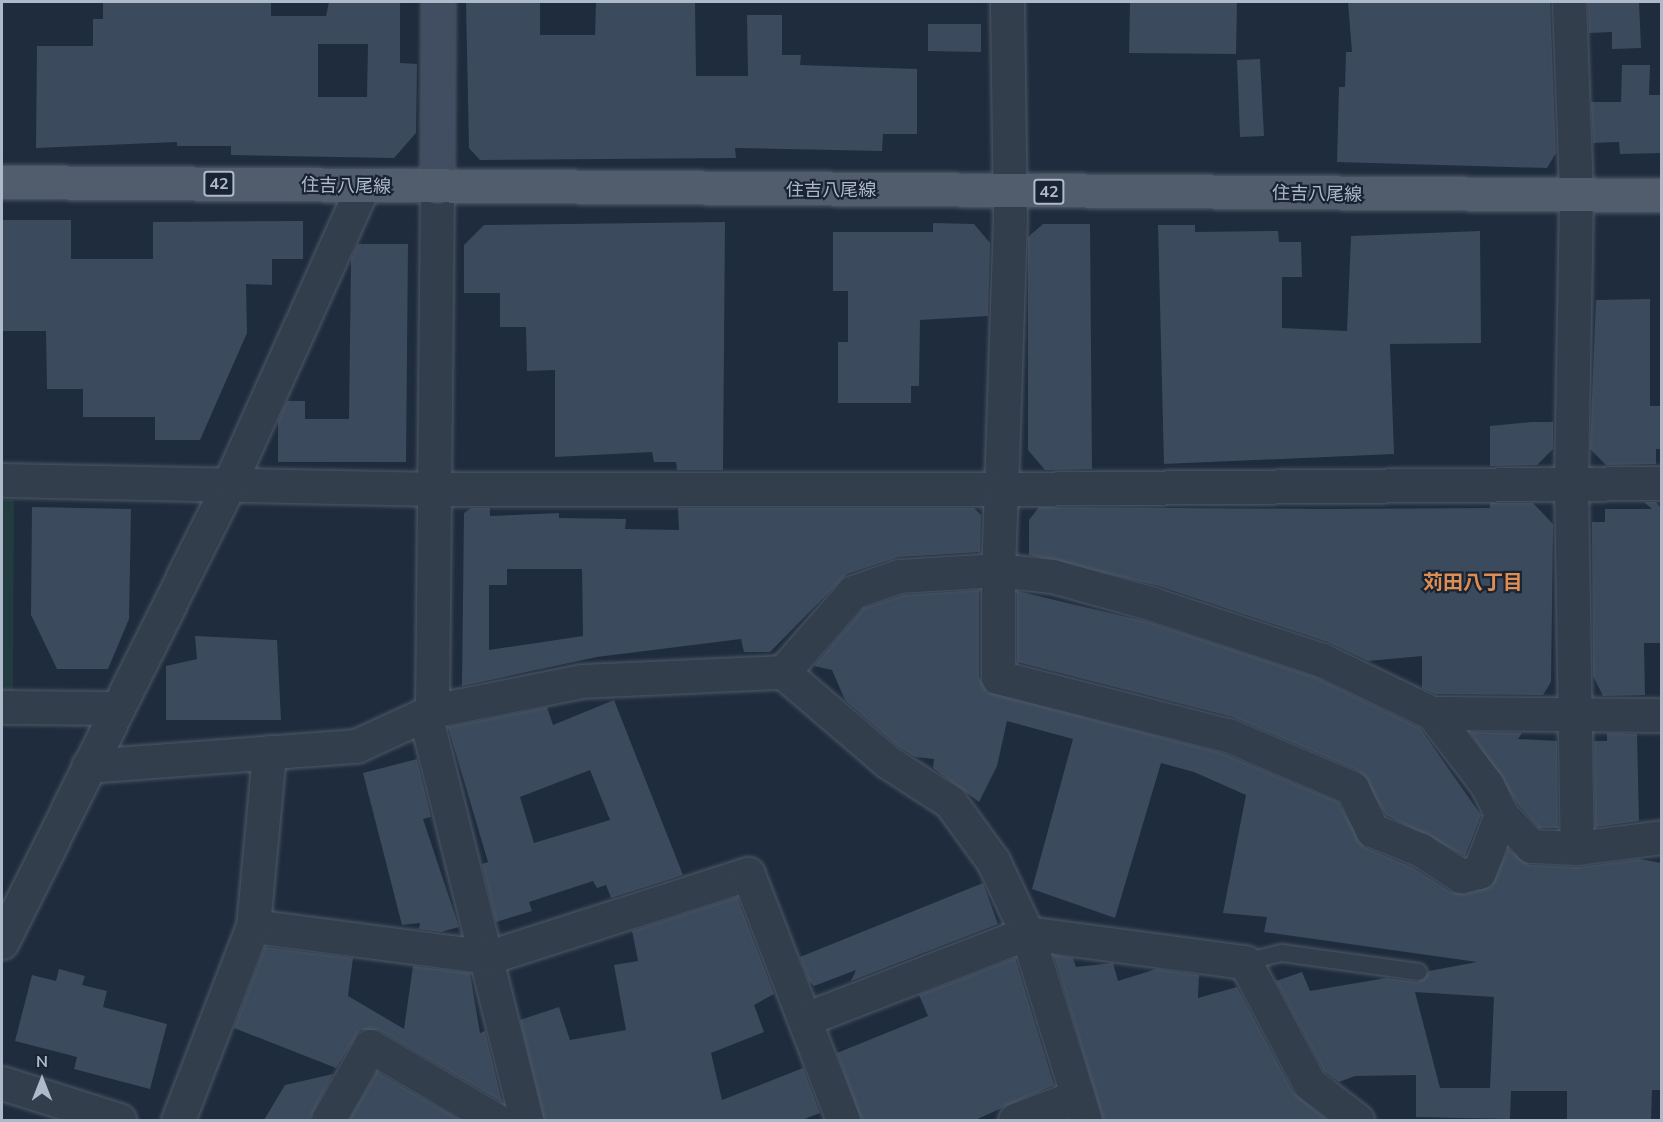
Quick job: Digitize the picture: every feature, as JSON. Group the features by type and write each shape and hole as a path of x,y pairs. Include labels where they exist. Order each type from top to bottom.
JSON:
{"main road":[{"name":"住吉八尾線","path":"2,182 1008,192 1662,195"}],"street":[{"path":"438,2 436,489 429,712 526,1120"},
{"path":"1007,2 1008,192 998,570 998,677 1228,735 1352,788 1372,830 1421,850 1461,876 1479,872 1501,814"},
{"path":"1569,2 1576,196 1571,481 1577,849"},
{"path":"2,938 230,482 363,186"},
{"path":"2,480 230,482 436,489 1001,489 1571,481 1662,483"},
{"path":"783,672 853,592 899,576 998,570 1052,576 1176,611 1322,660 1432,713 1662,715"},
{"path":"88,766 356,746 429,712 582,681 783,672 888,762 950,802 993,861 1027,933 1080,1109 1016,1120"},
{"path":"2,706 118,708"},
{"path":"1432,713 1487,785 1501,814 1531,846 1577,849 1662,837"},
{"path":"178,1120 253,926 269,752"},
{"path":"253,926 489,957 748,874 808,1018 843,1120"},
{"path":"808,1018 1027,933 1245,962 1310,1083 1357,1120"},
{"path":"328,1120 370,1046 496,1120"},
{"path":"2,1083 119,1120"}],"lane":[{"path":"1245,962 1282,953 1419,972"}],"green space":[{"path":"2,500 14,500 13,690 2,690"}],"building":[{"path":"103,2 271,2 271,16 326,16 329,2 400,2 400,63 417,64 416,133 394,158 231,155 231,146 177,146 177,142 36,148 37,46 93,46 93,19 103,19","holes":["318,44 368,44 367,97 318,97"]},
{"path":"466,2 540,2 540,35 595,35 596,2 695,2 696,76 748,76 747,15 782,15 782,55 801,55 800,65 917,69 917,134 883,134 882,151 735,148 736,158 480,160 469,148"},
{"path":"1130,2 1237,2 1236,54 1129,53"},
{"path":"1348,2 1550,2 1556,153 1547,168 1337,162 1339,87 1345,87 1346,52 1352,52"},
{"path":"1588,2 1639,2 1641,48 1612,49 1612,32 1589,33"},
{"path":"928,24 981,24 981,52 928,51"},
{"path":"1260,59 1264,136 1240,137 1237,60"},
{"path":"1622,65 1650,65 1649,95 1662,95 1662,153 1620,154 1619,142 1593,143 1591,102 1621,102"},
{"path":"2,220 71,220 71,259 153,259 153,222 303,221 303,259 272,259 272,285 246,284 247,333 200,440 155,440 155,417 83,417 83,389 47,389 46,331 2,331"},
{"path":"725,222 723,470 677,470 676,462 654,462 652,452 555,457 555,370 527,371 526,327 500,327 500,293 464,293 464,245 484,225"},
{"path":"933,223 974,224 990,243 988,316 920,320 919,386 911,386 911,403 838,403 838,342 848,342 848,291 833,291 833,232 933,232"},
{"path":"1043,224 1090,224 1092,469 1045,470 1028,450 1028,237"},
{"path":"1158,225 1195,225 1195,232 1278,231 1279,242 1301,242 1302,277 1282,277 1282,328 1347,331 1351,236 1480,231 1481,343 1390,344 1394,454 1164,464"},
{"path":"358,244 408,244 406,462 278,462 278,421 287,401 305,401 305,419 349,419 351,259"},
{"path":"1650,299 1650,406 1662,406 1662,449 1656,449 1656,464 1606,465 1590,449 1596,300"},
{"path":"1553,422 1553,449 1537,465 1490,466 1490,426"},
{"path":"1644,502 1656,502 1662,509 1662,643 1644,643 1645,695 1603,696 1593,676 1592,522 1605,522 1605,509 1652,509"},
{"path":"1490,503 1533,503 1553,524 1551,682 1543,695 1436,694 1422,688 1422,656 1368,661 1328,642 1159,586 1029,555 1029,520 1039,507 1490,508"},
{"path":"32,507 131,509 129,619 108,669 57,669 31,615"},
{"path":"471,508 490,508 490,516 559,513 559,518 626,519 625,529 679,530 678,508 974,508 981,515 980,552 898,557 847,574 770,652 744,652 741,639 597,657 462,686 464,513","holes":["507,569 582,569 583,636 489,650 489,585 507,585"]},
{"path":"979,590 979,677 987,692 1222,753 1338,802 1364,847 1412,867 1451,892 1465,894 1491,886 1508,849 1530,865 1579,867 1639,859 1662,863 1662,1090 1652,1090 1651,1120 1567,1120 1567,1091 1511,1091 1510,1119 1416,1117 1416,1075 1355,1076 1339,1082 1324,1071 1276,981 1302,972 1310,991 1386,978 1418,982 1429,971 1477,962 1264,932 1267,917 1223,913 1246,795 1194,772 1161,763 1115,918 1032,889 1073,739 1007,721 997,766 979,802 933,768 934,759 915,757 899,747 845,700 832,670 814,666 864,608 903,595","holes":["1415,992 1494,997 1490,1088 1440,1088"]},
{"path":"1017,591 1148,622 1315,677 1420,728 1481,815 1465,856 1386,815 1359,771 1233,717 1017,662"},
{"path":"195,636 277,640 281,720 166,720 166,666 197,659"},
{"path":"614,700 683,875 611,898 606,885 597,888 593,881 529,902 532,911 496,922 482,864 488,862 448,727 547,707 553,725","holes":["590,770 610,820 534,843 520,797"]},
{"path":"1470,732 1522,733 1518,739 1557,741 1558,828 1539,828 1517,803"},
{"path":"1607,733 1637,734 1639,821 1595,827 1594,741 1607,741"},
{"path":"417,759 431,817 423,819 459,927 441,932 419,929 420,923 402,925 363,773"},
{"path":"983,883 998,924 851,981 856,970 814,986 809,981 800,957"},
{"path":"737,897 774,994 754,1005 764,1032 711,1053 722,1100 803,1068 820,1113 802,1120 544,1120 520,1020 559,1007 570,1040 626,1030 614,965 638,961 632,931"},
{"path":"265,947 353,958 348,996 404,1029 413,966 470,973 480,1033 485,1031 502,1102 379,1030 360,1030 336,1068 234,1028"},
{"path":"1054,955 1073,958 1076,967 1113,963 1118,981 1156,969 1199,975 1198,998 1237,987 1293,1092 1327,1120 1103,1120"},
{"path":"1015,958 1054,1085 975,1120 861,1120 837,1053 928,1016 919,995"},
{"path":"59,969 85,976 82,985 107,991 103,1007 167,1024 150,1089 74,1069 77,1057 15,1041 32,975 56,981"},
{"path":"377,1072 460,1120 349,1120"},
{"path":"333,1074 309,1120 264,1120 285,1085"}],"district":[{"name":"苅田八丁目","path":"1473,582"}]}
